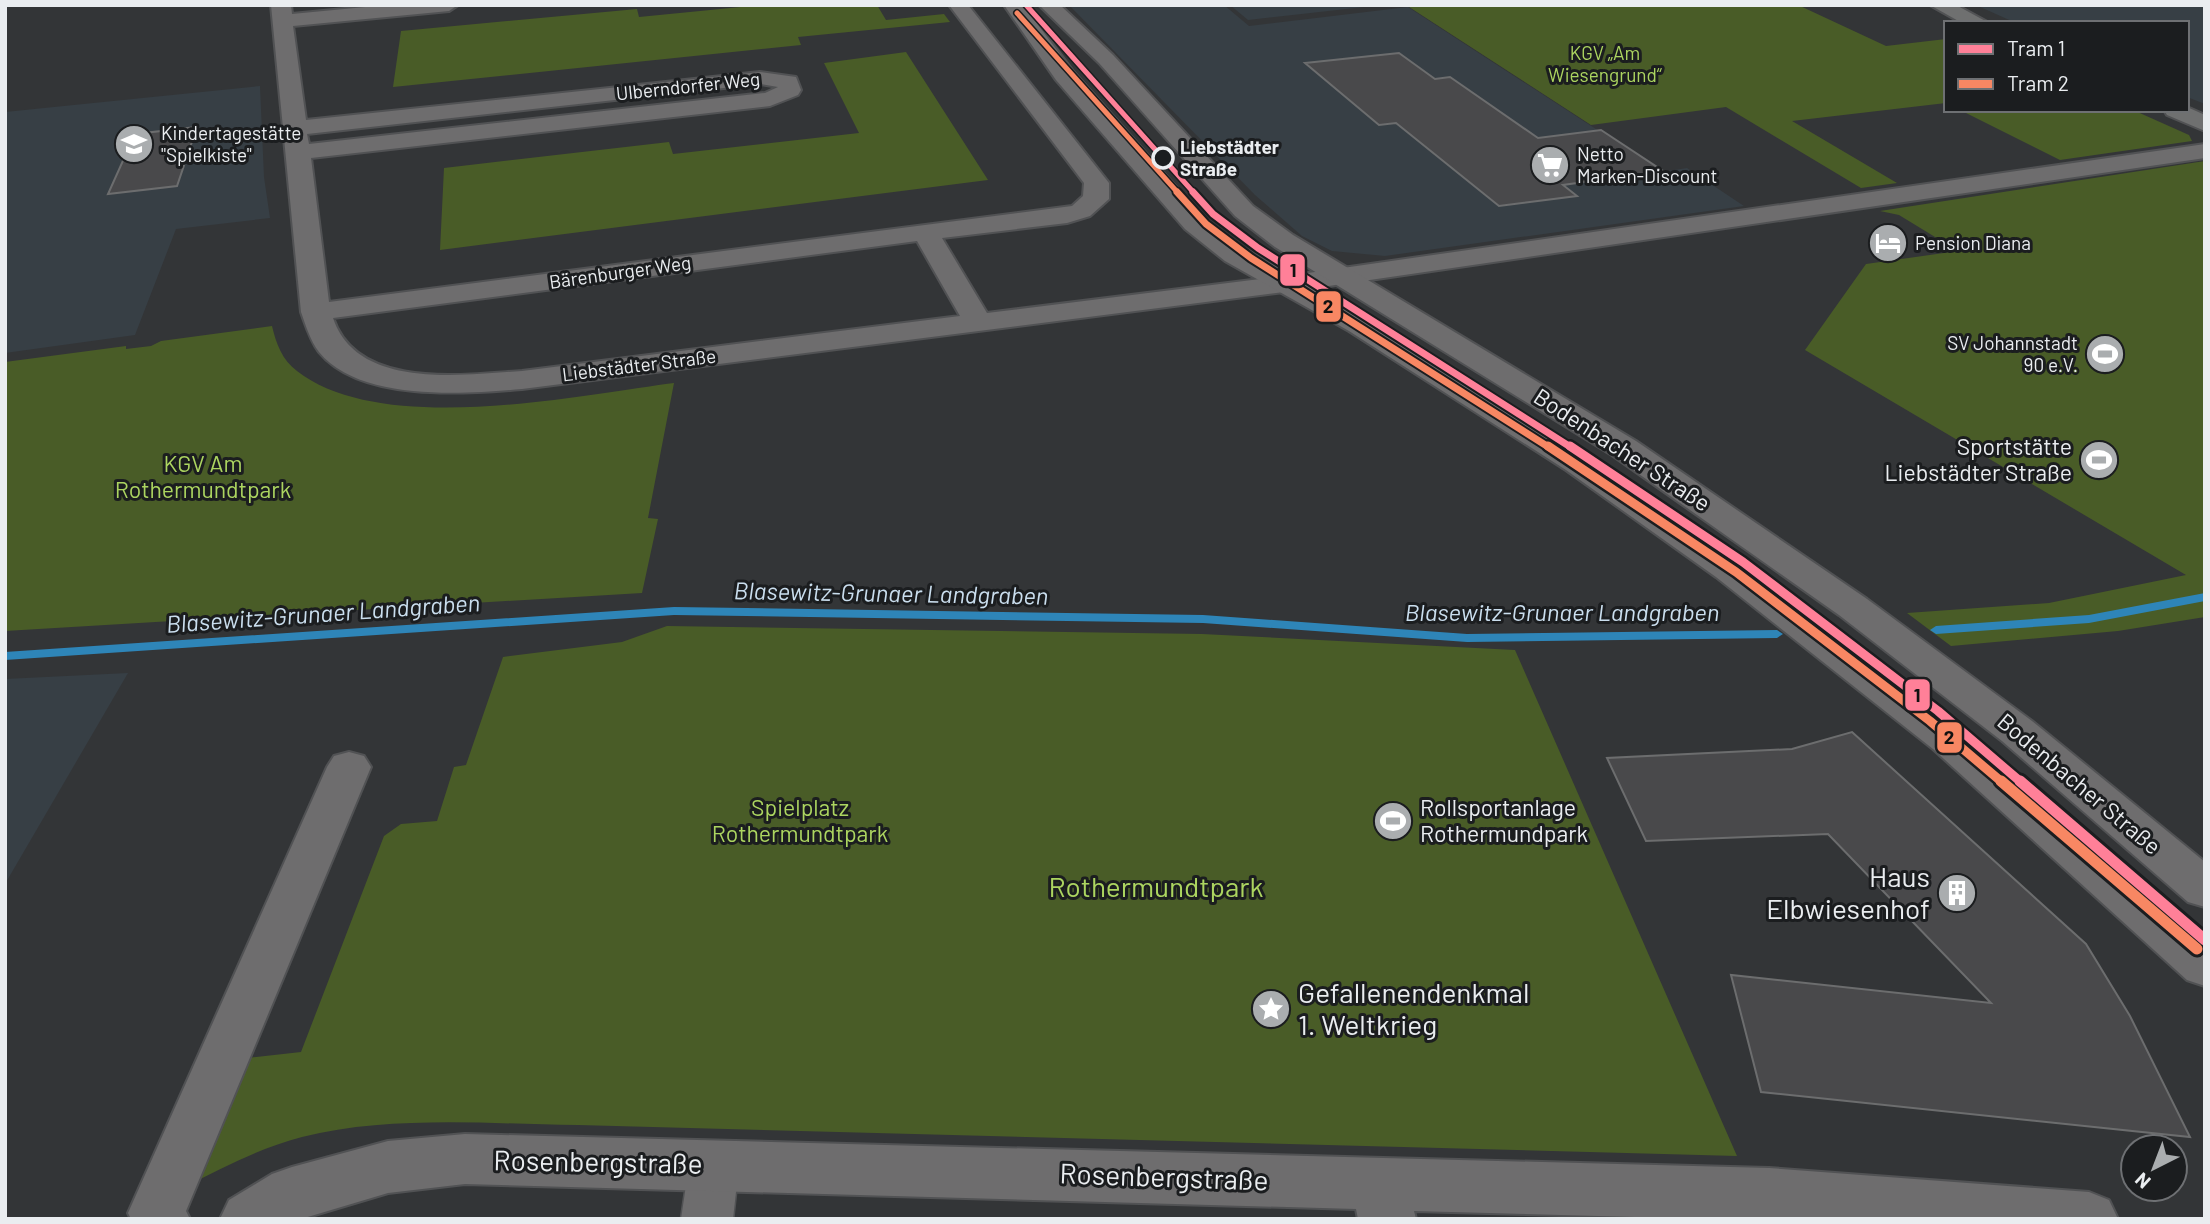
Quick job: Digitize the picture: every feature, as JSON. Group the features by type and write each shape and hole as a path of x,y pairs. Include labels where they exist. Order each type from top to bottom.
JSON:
{"main road":[{"path":"1938,5 1974,21"},
{"path":"2179,112 2205,124"}],"street":[{"path":"282,13 449,5"},
{"name":"Bärenburger Weg","path":"316,312 1068,215 1089,205 1098,192 1097,183 958,5"},
{"name":"Bodenbacher Straße","path":"1013,5 1064,75 1180,209 1235,255 1359,325 1578,463 1729,569 1948,739 2205,966"},
{"name":"Bodenbacher Straße","path":"1048,5 1106,59 1244,211 1284,241 1624,448 1853,607 2017,731 2205,889"},
{"name":"Liebstädter Straße","path":"282,13 316,312 323,334 332,349 366,370 394,378 470,384 522,380 1286,284 2205,151"},
{"name":"Ulberndorfer Weg","path":"760,78 781,79 788,82 790,90 770,99 297,140 760,78"},
{"path":"925,232 978,322"},
{"path":"162,1219 157,1213 185,1142 349,767"},
{"name":"Rosenbergstraße","path":"249,1219 292,1194 388,1167 465,1159 714,1165 1384,1201 1775,1207 2089,1219"},
{"path":"707,1219 714,1165"}],"shaded area":[{"path":"1069,5 1224,5 1249,26 1408,7 1662,172 1687,168 1744,206 1385,256 1332,251 1302,236 1255,195"},
{"path":"1230,5 1382,5 1248,20"},
{"path":"2205,5 2205,104 2189,98 2189,21 2012,21 1978,6"},
{"name":"Kindertagestätte \"Spielkiste\"","path":"260,86 264,177 270,218 176,229 135,335 5,353 5,112"},
{"path":"128,673 5,884 5,679"}],"green space":[{"path":"761,5 877,5 886,20 944,14 950,22 798,37 801,45 393,87 401,31 637,9 639,17"},
{"name":"KGV „Am Wiesengrund“","path":"1406,5 1798,5 1886,46 1944,39 1944,103 1792,121 1897,183 1861,188 1726,107 1591,125"},
{"path":"906,52 988,180 440,250 444,168 669,142 673,154 859,133 824,63"},
{"path":"1964,112 2137,112 2189,135 2192,141 2060,160"},
{"name":"Sportstätte Liebstädter Straße","path":"2205,161 2205,617 2118,631 1951,646 1907,613 2049,603 2186,575 1805,350 1866,264 1958,251 1899,215 1880,211"},
{"name":"KGV Am Rothermundtpark","path":"272,326 280,351 297,371 334,391 378,403 480,407 674,383 648,518 658,519 642,593 5,631 5,362 126,346 126,349 151,346 161,341"},
{"name":"Rothermundtpark","path":"667,626 1202,634 1515,650 1737,1156 439,1122 370,1126 302,1137 256,1153 185,1187 237,1059 301,1052 384,836 401,824 437,821 454,767 466,765 503,657 622,642"}],"building":[{"path":"1399,53 1435,79 1450,77 1538,138 1601,130 1663,171 1563,185 1577,196 1499,206 1396,123 1379,125 1305,63"},
{"path":"197,127 177,186 108,194 135,134"},
{"name":"Haus Elbwiesenhof","path":"1852,732 2086,944 2130,1016 2188,1133 2152,1133 1761,1092 1731,975 1991,1003 1828,834 1646,841 1607,758 1792,749"}],"waterway":[{"name":"Blasewitz‐Grunaer Landgraben","path":"1936,630 2089,619 2205,597"},
{"name":"Blasewitz‐Grunaer Landgraben","path":"5,656 674,611 1203,619 1467,638 1777,634"}],"tram line":[{"name":"1","path":"1026,5 1213,214 1258,248 1515,410 1743,562 1938,711 2205,940"},
{"name":"2","path":"1017,13 1206,224 1251,258 1508,420 1736,572 1930,721 2197,949"}],"place":[{"name":"Kindertagestätte \"Spielkiste\"","path":"134,144"},
{"name":"Liebstädter Straße","path":"1163,158"},
{"name":"Netto Marken-Discount","path":"1550,165"},
{"name":"Pension Diana","path":"1888,243"},
{"name":"SV Johannstadt 90 e.V.","path":"2105,354"},
{"name":"Sportstätte Liebstädter Straße","path":"2099,460"},
{"name":"Rollsportanlage Rothermundpark","path":"1393,821"},
{"name":"Haus Elbwiesenhof","path":"1957,893"},
{"name":"Gefallenendenkmal 1. Weltkrieg","path":"1271,1009"}],"park label":[{"name":"Spielplatz Rothermundtpark","path":"800,821"}]}
